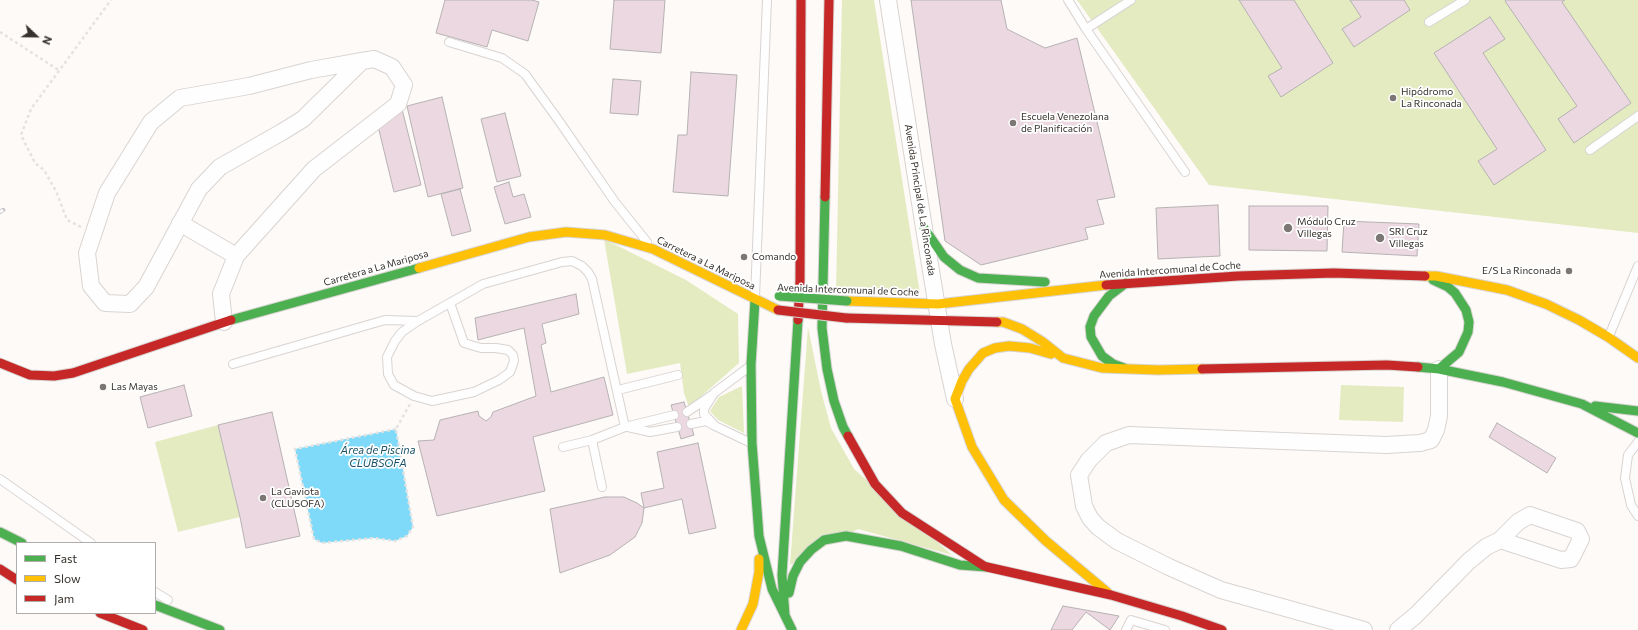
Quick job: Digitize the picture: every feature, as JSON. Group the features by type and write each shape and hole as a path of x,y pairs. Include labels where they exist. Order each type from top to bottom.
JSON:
{"main road":[{"path":"785,616 782,575 800,280 801,0"},
{"path":"829,0 822,328 827,369 834,401 843,427 875,484 902,513 984,566"},
{"path":"924,228 944,257 960,270 978,278 1053,283 1079,288"},
{"name":"Carretera a La Mariposa","path":"0,363 30,375 54,376 73,373 224,322 529,237 566,232 605,235 653,248 755,300"},
{"name":"Avenida Intercomunal de Coche","path":"755,300 778,310 846,318 939,312 1079,288 1126,283 1238,276 1334,273 1424,276 1466,281 1507,290 1546,304 1579,320 1608,337 1638,358"},
{"path":"1424,276 1448,287 1455,293 1466,310 1469,322 1468,332 1459,352 1439,369"},
{"path":"1126,283 1109,296 1094,316 1090,327 1091,337 1102,356 1113,364 1127,370"},
{"name":"Avenida Intercomunal de Coche","path":"755,300 779,296 847,301 939,312 1003,322 1022,329 1043,342 1063,358 1102,368 1127,370 1387,365 1439,369 1503,382 1582,404 1638,433"},
{"path":"741,630 753,604 758,572 759,536 752,443 751,365 755,300"},
{"path":"1063,358 1030,348 1009,346 995,348 983,353 976,360 962,381 955,399 972,446 1004,500 1046,541 1111,595"},
{"path":"1582,404 1638,411"},
{"path":"0,532 20,542"},
{"path":"759,536 772,589 792,630"},
{"path":"785,616 793,576 800,562 810,550 824,540 846,536 877,540 901,546 960,565 984,566 1111,595 1182,616 1222,630"},
{"path":"0,569 16,579"},
{"path":"156,605 220,630"},
{"path":"103,614 144,630"}],"street":[{"name":"Avenida Principal de La Rinconada","path":"888,0 943,344 955,399"},
{"path":"224,322 221,294 236,256 314,169 398,104 404,85 392,67 374,59 362,61 311,70 248,86 180,98 151,122 107,193 87,253 91,286 105,303 130,304 146,287 199,189 220,167 303,119 362,61"},
{"path":"180,223 236,256"},
{"path":"1364,630 1221,590 1169,567 1118,541 1098,527 1090,518 1084,506 1079,475 1089,460 1106,443 1129,435 1386,445 1420,443 1431,440 1436,430 1439,416 1439,369"},
{"path":"1398,630 1416,615 1469,561 1486,547 1500,540"}],"lane":[{"path":"755,300 767,0"},
{"path":"1068,0 1086,29 1185,172"},
{"path":"1086,29 1131,0"},
{"path":"1429,22 1465,0"},
{"path":"449,42 502,58 525,74 615,202 653,248"},
{"path":"1590,150 1638,116"},
{"path":"450,303 464,343 481,348 508,350 513,355 514,362 510,372 500,380 474,392 432,401 414,396 394,385 388,374 387,357 395,341 402,332 418,321 483,284 562,262 572,261 582,266 592,279 618,390 625,427"},
{"path":"1608,337 1638,266"},
{"path":"233,364 385,320 418,321"},
{"path":"687,412 751,365"},
{"path":"618,390 678,376"},
{"path":"714,393 704,409 704,414 714,426"},
{"path":"563,447 592,440 625,427 674,415"},
{"path":"691,424 706,421 752,443"},
{"path":"625,427 650,432 677,427"},
{"path":"592,440 602,487"},
{"path":"1638,442 1628,455 1625,478 1631,505 1638,516"},
{"path":"0,479 90,542"},
{"path":"156,593 206,624"},
{"path":"1126,630 1131,620 1165,630"}],"path":[{"path":"94,233 67,220 56,191 44,170 35,163 22,135 31,109 112,0"},
{"path":"0,32 60,71"},
{"path":"396,429 295,449 314,539 322,543 374,538 395,541 407,536 413,527 396,429 414,396"}],"green space":[{"path":"842,0 874,0 920,294 836,292"},
{"name":"Hipódromo La Rinconada","path":"1077,0 1638,0 1638,233 1209,185"},
{"path":"604,239 686,280 738,314 739,363 689,407 684,393 680,363 627,374"},
{"path":"808,327 821,391 831,428 854,469 952,555 858,529 790,565"},
{"path":"1341,385 1404,387 1403,422 1339,420"},
{"path":"742,386 744,433 718,420 710,411 719,397"},
{"path":"218,425 240,517 178,532 155,442"}],"water":[{"name":"Área de Piscina CLUBSOFA","path":"396,429 413,527 407,536 395,541 374,538 322,543 314,539 295,449"}],"building":[{"path":"445,0 532,0 539,2 528,41 492,30 487,47 436,33"},
{"path":"614,0 665,0 661,53 610,49"},
{"name":"Escuela Venezolana de Planificación","path":"911,0 1001,0 1007,29 1045,48 1077,38 1115,197 1097,200 1104,224 1085,228 1088,239 981,265 945,241"},
{"path":"1239,0 1294,0 1333,63 1281,97 1268,76 1282,68"},
{"path":"1350,0 1404,0 1410,10 1354,47 1342,29 1361,17"},
{"path":"1565,0 1562,2 1631,103 1574,143 1558,119 1577,106 1505,1"},
{"path":"1490,17 1505,39 1483,53 1546,150 1494,185 1478,161 1497,149 1434,53"},
{"path":"691,72 737,75 728,196 673,192 678,135 687,135"},
{"path":"613,79 641,81 638,115 610,113"},
{"path":"442,97 463,188 428,197 407,106"},
{"path":"402,109 421,185 394,192 378,126"},
{"path":"505,113 521,176 497,182 481,119"},
{"path":"509,182 513,197 524,194 531,217 505,224 494,187"},
{"path":"460,189 471,231 452,236 441,194"},
{"path":"1218,205 1220,256 1158,259 1156,208"},
{"name":"Módulo Cruz Villegas","path":"1249,206 1328,206 1327,251 1249,250"},
{"name":"SRI Cruz Villegas","path":"1344,221 1419,224 1417,256 1342,252"},
{"path":"576,294 579,314 542,324 546,343 541,345 551,392 604,377 613,415 533,437 545,491 437,516 418,441 434,440 440,420 478,411 479,416 486,421 491,417 493,412 536,396 524,328 478,340 475,318"},
{"path":"184,385 192,416 148,428 140,397"},
{"path":"684,402 694,435 681,439 671,405"},
{"name":"La Gaviota (CLUSOFA)","path":"272,412 300,536 246,548 218,425"},
{"path":"1497,423 1556,458 1547,473 1489,437"},
{"path":"698,443 716,528 689,534 682,499 644,508 641,493 664,488 657,452"},
{"path":"605,497 624,497 644,508 642,523 635,537 610,555 560,573 550,509"},
{"path":"1063,606 1119,616 1110,630 1086,612 1072,630 1051,630"}],"traffic: fast":[{"path":"825,197 822,328 827,369 834,401 843,427 848,436"},
{"path":"924,228 944,257 960,270 978,278 1045,282"},
{"path":"231,320 419,268"},
{"path":"1433,280 1448,287 1455,293 1466,310 1469,322 1468,332 1459,352 1439,369"},
{"path":"1124,368 1113,364 1102,356 1091,337 1090,327 1094,316 1109,296 1126,283"},
{"path":"779,296 847,301"},
{"path":"755,300 751,365 752,443 759,536 772,589 792,630"},
{"path":"785,615 782,575 798,320"},
{"path":"1418,367 1439,369 1503,382 1582,404 1638,433"},
{"path":"1595,406 1638,411"},
{"path":"0,532 20,542"},
{"path":"789,593 793,576 800,562 811,550 824,540 846,536 901,546 960,565 987,567"},
{"path":"156,605 220,630"}],"traffic: slow":[{"path":"419,268 529,237 566,232 605,235 653,249 778,310"},
{"path":"1425,276 1436,276 1507,290 1546,304 1579,320 1608,337 1638,358"},
{"path":"847,301 938,304 1106,285"},
{"path":"997,322 1003,322 1022,329 1043,342 1063,358 1102,368 1158,370 1202,369"},
{"path":"955,399 962,381 969,369 983,353 995,348 1009,346 1030,348 1051,354"},
{"path":"955,399 972,447 1004,500 1046,541 1107,592"},
{"path":"741,630 753,604 759,572 759,559"}],"traffic: jam":[{"path":"798,320 800,280 801,0"},
{"path":"825,197 829,0"},
{"path":"1106,285 1238,276 1334,273 1425,276"},
{"path":"778,310 846,318"},
{"path":"846,318 997,322"},
{"path":"0,363 30,375 54,376 73,373 231,320"},
{"path":"1202,369 1387,365 1418,367"},
{"path":"848,436 875,484 902,513 984,566"},
{"path":"987,567 1111,595 1182,616 1222,630"},
{"path":"0,569 16,579"},
{"path":"103,614 143,630"}],"place":[{"name":"Hipódromo La Rinconada","path":"1393,98"},
{"name":"Escuela Venezolana de Planificación","path":"1013,123"},
{"name":"Módulo Cruz Villegas","path":"1288,228"},
{"name":"SRI Cruz Villegas","path":"1380,238"},
{"name":"Comando","path":"744,257"},
{"name":"E/S La Rinconada","path":"1569,271"},
{"name":"Las Mayas","path":"103,387"},
{"name":"La Gaviota (CLUSOFA)","path":"263,498"}]}
